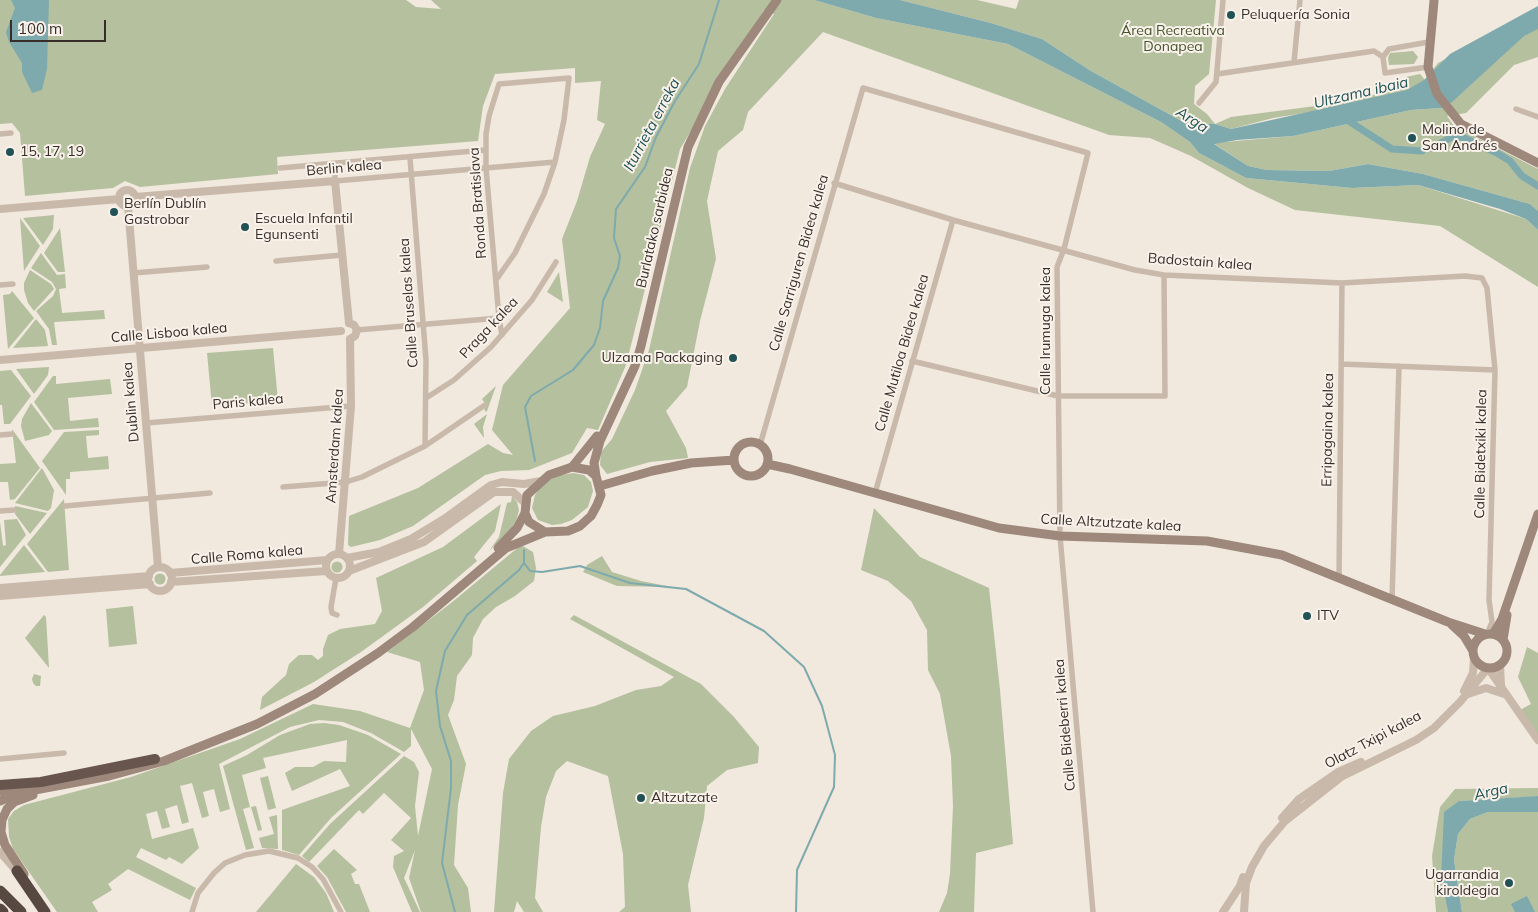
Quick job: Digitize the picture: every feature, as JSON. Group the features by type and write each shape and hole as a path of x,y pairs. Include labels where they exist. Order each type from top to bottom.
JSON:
{"highway":[{"path":"0,784 41,782 156,761"},
{"path":"17,871 45,912"},
{"path":"0,891 21,912"},
{"path":"0,909 3,912"}],"main road":[{"name":"Burlatako sarbidea","path":"596,476 594,464 600,441 625,389 641,346 688,147 720,82 771,0"},
{"name":"Burlatako sarbidea","path":"572,467 598,436 632,364 684,144 705,98 763,15 777,0"},
{"path":"1432,0 1428,70 1437,94 1451,113 1469,129 1534,162 1538,171"},
{"path":"745,443 760,445 767,454 767,464 760,473 749,476 738,471 734,460 736,450 745,443"},
{"path":"600,486 681,465 734,460"},
{"name":"Calle Altzutzate kalea","path":"767,464 999,528 1060,536 1207,541 1282,555 1448,622 1488,634"},
{"path":"0,801 19,793 109,776 156,761 257,724 315,694 408,630 506,548 545,532 568,531 580,526 591,516 598,505 601,495 596,476 589,470 572,467 560,470 541,480 527,495 524,502 525,513 529,522 545,532"},
{"path":"32,887 3,838 2,820 7,809 28,796 129,775 156,761 254,720 304,695 367,656 411,623 504,543 517,528 525,513"},
{"path":"1473,655 1476,640 1488,634 1502,619 1538,514"},
{"path":"1448,622 1464,636 1480,665 1488,668 1500,664 1506,656 1507,650 1503,640 1506,620 1538,528"},
{"path":"1488,634 1503,640"},
{"path":"0,791 74,780 156,761"}],"street":[{"path":"1199,103 1216,82 1223,0"},
{"path":"1294,62 1300,0"},
{"path":"1428,70 1385,73 1383,57 1390,49 1429,42"},
{"path":"1217,74 1374,51 1383,57"},
{"name":"Ronda Bratislava","path":"496,280 515,253 530,225 555,162 564,120 569,78 499,84 489,116 485,150 486,168 499,318 502,335"},
{"name":"Calle Sarriguren Bidea kalea","path":"760,445 834,183 863,88"},
{"name":"Calle Irumuga kalea","path":"863,88 1088,152 1064,249 1057,267 1060,536"},
{"path":"1516,109 1538,117"},
{"path":"0,134 11,133"},
{"path":"280,168 485,150"},
{"name":"Calle Bruselas kalea","path":"410,158 424,324 426,446"},
{"name":"Berlin kalea","path":"135,197 555,162"},
{"path":"335,164 349,323"},
{"name":"Badostain kalea","path":"834,183 953,220 1135,270 1164,275 1342,284 1466,276 1482,278 1487,288 1495,370"},
{"path":"126,190 131,190 135,197 133,203 128,206 119,199 122,191 126,190"},
{"path":"0,209 119,199"},
{"name":"Dublin kalea","path":"128,206 158,567"},
{"name":"Calle Mutiloa Bidea kalea","path":"876,493 953,220"},
{"path":"276,261 342,255"},
{"name":"Praga kalea","path":"426,398 440,391 461,375 502,335 532,300 556,262"},
{"path":"133,273 207,267"},
{"path":"912,361 1058,396 1165,396 1164,275"},
{"path":"0,285 13,284"},
{"name":"Erripagaina kalea","path":"1339,577 1342,284"},
{"path":"357,330 499,318"},
{"path":"349,323 354,325 357,330 355,336 350,339 344,337 341,331 343,325 349,323"},
{"name":"Calle Lisboa kalea","path":"0,360 341,331"},
{"name":"Amsterdam kalea","path":"338,554 346,482 351,406 350,339"},
{"name":"Calle Bidetxiki kalea","path":"1341,364 1495,370 1489,600 1492,622 1488,634"},
{"path":"1392,600 1399,366"},
{"path":"283,487 346,482 382,468 426,446 485,405"},
{"name":"Paris kalea","path":"146,423 351,406"},
{"path":"0,435 12,434"},
{"path":"336,578 326,571 327,560 338,554 347,558 379,552 411,539 444,519 491,485 502,482 524,484 541,480"},
{"path":"336,578 346,575 349,571 424,542 494,492 513,492 524,502"},
{"path":"65,506 210,493"},
{"path":"0,511 14,510"},
{"name":"Calle Bideberri kalea","path":"1060,536 1092,912"},
{"path":"347,558 349,571"},
{"name":"Calle Roma kalea","path":"170,573 327,560"},
{"path":"0,588 149,576 158,567 170,573 171,582 169,586 161,591 156,590 150,584 149,576"},
{"name":"Calle Roma kalea","path":"171,582 326,571"},
{"path":"336,578 331,607 332,613 337,615"},
{"path":"0,596 150,584"},
{"name":"Olatz Txipi kalea","path":"1223,912 1240,886 1247,866 1265,838 1299,799 1338,772 1412,738 1433,724 1452,706 1469,683 1473,673 1473,655"},
{"path":"1500,664 1505,693"},
{"path":"1488,668 1538,740"},
{"name":"Olatz Txipi kalea","path":"1244,912 1246,884 1252,867 1264,846 1285,821 1341,777 1416,740 1434,728 1466,695 1488,668"},
{"path":"1466,695 1486,688 1505,693"},
{"path":"0,759 64,753"},
{"path":"192,912 198,893 214,873 226,863 245,855 269,851 298,858 312,867 329,888 341,912"},
{"path":"0,852 32,887 50,912"}],"green space":[{"path":"0,0 406,0 416,7 441,9 431,0 814,0 876,18 1008,44 1161,122 1190,142 1199,153 1246,178 1352,188 1418,185 1526,219 1538,230 1538,287 1440,226 1295,210 1248,188 1191,156 1150,138 1109,135 823,32 748,112 743,130 718,151 707,201 716,259 700,321 687,387 666,411 686,448 688,458 650,462 607,474 600,465 601,452 612,439 635,390 649,350 690,168 705,126 725,89 774,14 764,10 680,149 626,365 598,430 587,428 572,453 529,470 501,471 485,475 413,526 380,540 351,547 348,545 349,516 418,488 488,444 503,453 513,455 492,430 503,385 570,308 562,239 577,201 590,157 605,124 597,120 601,81 575,83 575,68 495,74 483,106 478,141 277,157 278,174 140,187 125,181 113,188 25,196 20,133 12,123 0,124"},
{"name":"Área Recreativa Donapea","path":"900,0 977,0 1016,9 1019,0 1216,0 1209,74 1195,86 1194,104 1207,114 1215,124 1187,124 1091,71 1042,39 991,23"},
{"name":"Molino de San Andrés","path":"1538,10 1538,57 1514,65 1466,113 1447,116 1454,126 1538,169 1538,211 1530,204 1423,174 1368,164 1329,171 1267,170 1248,166 1213,143 1293,136 1411,110 1441,108 1420,89 1356,105 1273,118 1231,129 1215,124 1231,117 1339,103 1407,87 1406,77 1420,74 1425,80 1438,63"},
{"path":"1413,51 1418,57 1414,64 1389,65 1388,58 1390,53"},
{"path":"54,215 53,229 43,245 23,218"},
{"path":"20,218 40,246 24,271"},
{"path":"60,228 65,272 58,272 44,253"},
{"path":"41,253 57,275 65,274 66,288 59,289 62,313 104,310 105,319 54,322 57,345 52,345 49,329 36,311 53,296 56,289 52,282 31,268"},
{"path":"30,270 51,284 54,289 34,311 28,303 24,290 24,283"},
{"path":"559,272 563,302 547,292"},
{"path":"12,291 34,318 8,349 3,295 10,294"},
{"path":"36,319 45,330 48,346 13,348"},
{"path":"273,348 278,401 212,406 207,353"},
{"path":"49,367 48,375 34,394 16,369"},
{"path":"11,370 31,396 10,424 4,424 2,405 0,405 0,371"},
{"path":"53,376 56,376 56,384 110,379 112,394 68,398 70,421 98,418 99,427 54,430 34,402"},
{"path":"496,386 486,412 484,409 487,406 482,399"},
{"path":"31,403 52,431 49,435 25,441 21,426 22,419"},
{"path":"487,414 483,427 484,438 474,424"},
{"path":"12,429 40,468 15,499 10,500 8,482 0,482 0,464 16,463"},
{"path":"99,430 99,435 86,436 88,458 108,456 109,469 70,472 70,479 66,479 66,495 42,461 64,432"},
{"path":"42,468 54,490 51,508 48,511 15,503"},
{"path":"574,473 584,475 591,482 593,491 588,507 572,520 561,524 552,525 538,520 532,508 535,495 539,489 547,481 560,475"},
{"path":"512,496 517,502 519,510 517,518 512,528 489,551 499,537 507,503 511,502"},
{"path":"64,499 69,570 48,572 27,544"},
{"path":"501,504 495,531 474,557 477,561 423,607 361,652 314,682 260,710 262,697 286,675 289,664 299,655 312,655 318,660 323,656 323,649 328,635 340,629 375,624 382,611 376,578 443,547"},
{"path":"15,506 47,513 30,534 15,514"},
{"path":"874,508 920,557 989,588 1013,844 976,853 974,912 939,912 947,893 950,874 953,806 951,756 940,694 928,670 927,630 911,601 888,581 861,570"},
{"path":"17,519 26,535 0,567 0,522 3,546 6,545 4,520"},
{"path":"24,545 45,572 0,576 0,575"},
{"path":"521,545 533,552 536,568 534,581 515,596 496,607 483,619 473,638 472,655 457,676 454,700 448,715 466,764 458,805 454,865 468,888 471,912 421,912 409,878 415,850 404,878 420,912 412,912 393,867 394,856 404,851 391,840 411,818 384,793 363,814 359,810 309,862 302,856 330,824 404,756 414,762 419,772 415,806 418,836 432,769 411,729 411,746 404,752 371,733 343,722 319,720 290,727 219,764 230,809 220,812 214,789 203,792 209,816 202,818 192,783 180,786 189,822 182,824 177,805 165,809 170,827 162,829 157,811 146,814 152,839 193,828 199,848 182,864 169,857 166,860 141,848 136,857 196,888 190,900 128,869 108,884 112,890 92,902 98,912 57,912 13,849 9,837 8,819 14,811 24,805 131,777 240,739 313,704 360,711 410,728 424,690 420,662 387,652 451,603"},
{"path":"602,556 612,572 641,581 672,587 617,586 583,572 587,565"},
{"path":"337,561 343,567 337,573 331,567"},
{"path":"160,573 166,579 160,585 154,579"},
{"path":"133,606 137,644 109,647 106,609"},
{"path":"44,615 46,617 49,668 25,638"},
{"path":"574,615 701,684 734,717 759,747 758,763 727,770 707,786 704,818 688,885 691,912 619,912 625,907 623,854 608,776 567,761 556,771 546,797 541,827 535,898 543,912 524,912 517,901 514,912 494,912 503,793 509,759 531,731 553,716 595,706 636,690 661,686 674,677 570,619"},
{"path":"1527,647 1538,653 1538,740 1518,711 1531,704 1518,677"},
{"path":"34,674 41,676 40,686 36,686 33,683"},
{"path":"310,724 339,725 368,735 401,754 331,818 299,855 282,850 282,810 350,786 340,769 292,791 285,773 295,767 313,767 324,761 346,762 347,740 263,758 266,768 242,775 250,807 243,809 254,848 246,850 223,766 247,755 280,735"},
{"path":"268,776 276,808 268,810 260,778"},
{"path":"1538,788 1538,796 1459,801 1441,879 1448,912 1436,912 1432,856 1440,807 1455,789"},
{"path":"256,806 262,830 258,831 251,807"},
{"name":"Ugarrandia kiroldegia","path":"1488,812 1538,812 1538,912 1462,912 1454,860 1458,834 1470,819"},
{"path":"277,815 278,849 262,848 259,838 274,834 269,817"},
{"path":"334,849 357,870 351,874 355,884 359,884 370,912 346,912 327,877 317,866"},
{"path":"296,864 314,877 326,893 334,912 256,912"}],"water":[{"path":"11,0 49,0 47,69 42,90 32,93 22,72 22,63 9,42 6,32 15,8"},
{"path":"814,0 900,0 991,23 1042,39 1091,71 1187,124 1215,124 1231,129 1407,90 1424,80 1450,54 1538,6 1538,29 1524,36 1452,102 1441,108 1411,110 1293,136 1237,140 1214,144 1248,166 1267,170 1329,171 1368,164 1423,174 1530,204 1538,211 1538,230 1526,219 1500,209 1418,185 1352,188 1246,178 1199,153 1190,142 1161,122 1008,44 876,18"},
{"path":"1538,796 1538,812 1488,812 1470,819 1458,834 1454,860 1462,912 1448,912 1441,879 1444,812 1459,801"},
{"path":"1527,896 1535,912 1515,912 1511,904"}],"waterway":[{"name":"Iturrieta erreka","path":"535,461 525,407 531,396 573,370 594,345 600,328 603,301 618,268 620,256 614,238 616,209 645,167 656,137 675,101 699,64 719,0"},
{"path":"1344,118 1392,149 1422,151"},
{"path":"1432,148 1450,138 1462,137 1510,161 1522,176 1538,186"},
{"name":"Iturrieta erreka","path":"455,912 442,863 451,788 451,761 440,726 436,691 445,651 467,615 519,570 524,563 524,550"},
{"path":"524,563 530,571 542,572 580,566 630,583 686,589 764,631 804,667 822,706 835,755 834,787 797,870 796,912"}],"place":[{"name":"Peluquería Sonia","path":"1231,15"},
{"name":"Molino de San Andrés","path":"1412,138"},
{"name":"15, 17, 19","path":"10,152"},
{"name":"Berlín Dublín Gastrobar","path":"114,212"},
{"name":"Escuela Infantil Egunsenti","path":"245,227"},
{"name":"Ulzama Packaging","path":"733,358"},
{"name":"ITV","path":"1307,616"},
{"name":"Altzutzate","path":"641,798"},
{"name":"Ugarrandia kiroldegia","path":"1509,883"}],"water label":[{"name":"Ultzama ibaia","path":"1361,93"},
{"name":"Arga","path":"1192,120"},
{"name":"Arga","path":"1491,792"}]}
